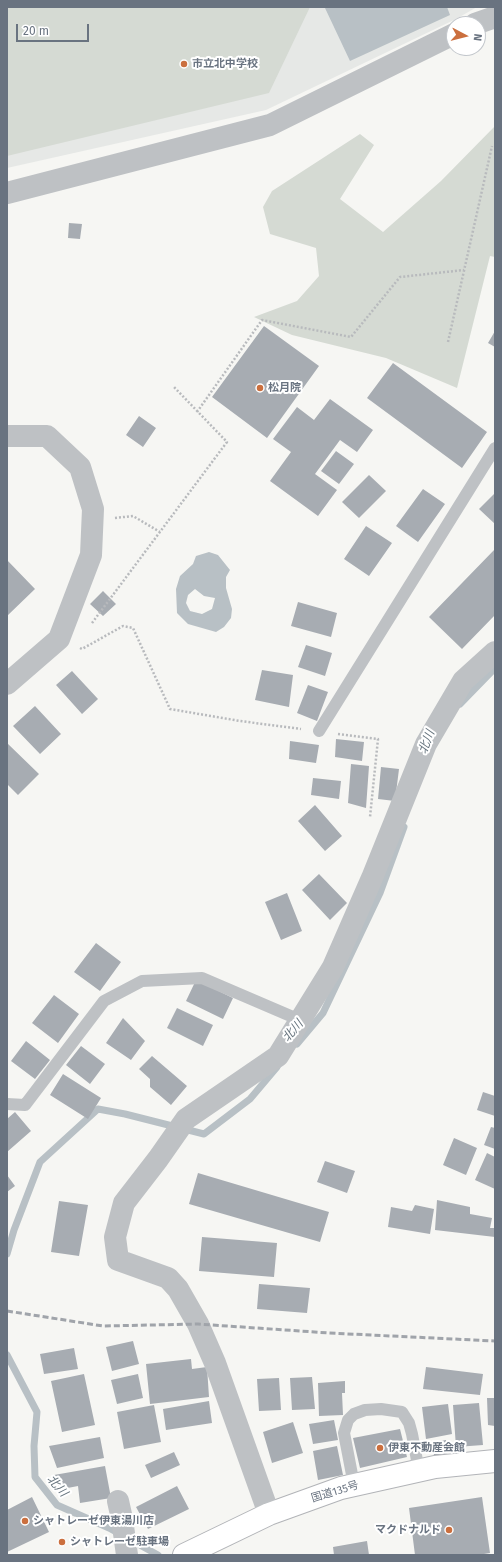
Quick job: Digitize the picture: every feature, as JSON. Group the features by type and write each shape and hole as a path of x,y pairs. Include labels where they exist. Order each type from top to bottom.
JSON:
{"highway":[{"name":"国道135号","path":"185,1555 269,1514 341,1488 435,1468 495,1462"}],"street":[{"path":"7,193 270,125 446,38"},
{"path":"7,436 47,436 80,467 93,509 91,555 59,639 7,684"},
{"path":"269,1514 215,1363 198,1324 178,1288 168,1278 118,1260 115,1237 124,1202 158,1159 186,1119 278,1056 333,967 372,878 426,744 464,681 495,652"},
{"path":"120,1510 126,1550"}],"lane":[{"path":"319,731 495,448"},
{"path":"7,1104 25,1105 104,1001 142,981 202,978 300,1020"},
{"path":"354,1485 344,1433 348,1420 354,1414 365,1410 381,1409 402,1412 409,1423 419,1471"}],"path":[{"path":"448,342 492,146"},
{"path":"197,412 262,320 351,337 400,277 464,270"},
{"path":"89,627 227,442 174,387"},
{"path":"92,521 133,516 160,532"},
{"path":"59,639 82,649 122,626 133,628 170,709 240,721 378,739 369,820"}],"shaded area":[{"name":"市立北中学校","path":"7,7 477,7 461,16 446,16 446,24 266,110 7,168"},
{"name":"市立北中学校","path":"7,7 310,7 269,93 7,156"},
{"path":"447,7 450,15 350,61 325,8"},
{"path":"495,126 495,257 490,256 457,388 386,358 292,335 254,317 297,301 319,276 316,248 270,234 263,207 272,191 360,134 374,145 340,199 383,232 441,181"},
{"path":"209,552 218,555 230,570 226,577 226,588 232,609 231,618 224,627 216,632 188,624 177,613 176,589 180,576 193,564 196,556","holes":["195,589 204,596 215,598 212,609 202,614 190,611 186,603 188,595"]}],"building":[{"path":"69,223 82,224 80,239 68,238"},
{"name":"松月院","path":"264,326 319,366 267,438 212,397"},
{"path":"495,331 495,347 488,343"},
{"path":"393,363 487,432 462,468 367,398"},
{"path":"330,399 373,430 357,452 340,440 315,474 337,490 318,516 270,481 291,452 273,439 297,407 314,420"},
{"path":"139,416 156,428 143,447 126,435"},
{"path":"336,451 354,464 339,484 321,471"},
{"path":"369,475 386,491 359,518 342,502"},
{"path":"423,489 445,504 418,542 396,526"},
{"path":"495,493 495,524 479,509"},
{"path":"366,526 392,543 369,576 344,559"},
{"path":"495,549 495,615 462,649 429,617"},
{"path":"7,560 35,589 7,616"},
{"path":"103,591 116,604 103,616 90,604"},
{"path":"298,602 337,613 331,637 291,626"},
{"path":"306,645 332,653 325,676 298,667"},
{"path":"262,670 293,675 289,707 255,700"},
{"path":"72,671 98,699 82,714 56,685"},
{"path":"308,685 328,692 317,721 297,713"},
{"path":"35,706 61,734 40,754 13,726"},
{"path":"336,739 364,742 362,761 335,757"},
{"path":"290,741 319,745 316,763 289,759"},
{"path":"7,743 39,774 18,795 7,784"},
{"path":"351,764 369,766 366,808 348,803"},
{"path":"381,767 399,769 395,801 378,799"},
{"path":"313,778 341,781 339,799 311,795"},
{"path":"315,805 342,836 325,851 298,821"},
{"path":"319,874 347,903 330,920 302,890"},
{"path":"287,893 302,931 281,940 265,902"},
{"path":"96,943 121,962 100,991 74,972"},
{"path":"196,980 233,998 223,1019 186,1001"},
{"path":"54,995 79,1014 58,1043 32,1023"},
{"path":"177,1008 213,1025 203,1046 167,1028"},
{"path":"123,1018 145,1041 131,1060 106,1043"},
{"path":"26,1041 50,1060 35,1079 11,1061"},
{"path":"81,1046 105,1064 90,1084 66,1065"},
{"path":"152,1056 187,1086 171,1105 150,1087 150,1079 139,1069"},
{"path":"63,1074 101,1098 88,1119 50,1095"},
{"path":"483,1092 495,1096 495,1116 477,1110"},
{"path":"15,1112 31,1131 7,1152 7,1119"},
{"path":"491,1127 495,1128 495,1149 484,1145"},
{"path":"454,1138 477,1148 466,1175 443,1165"},
{"path":"487,1153 495,1157 495,1189 475,1180"},
{"path":"325,1161 355,1171 347,1193 317,1182"},
{"path":"198,1173 329,1212 320,1242 189,1204"},
{"path":"7,1175 15,1186 7,1192"},
{"path":"437,1200 470,1207 470,1214 492,1218 490,1228 495,1228 495,1237 435,1230"},
{"path":"59,1201 88,1205 79,1256 51,1252"},
{"path":"415,1205 434,1209 430,1234 388,1227 391,1207 412,1211"},
{"path":"202,1237 277,1243 274,1277 199,1271"},
{"path":"259,1284 310,1288 307,1313 257,1309"},
{"path":"133,1341 139,1364 112,1371 106,1347"},
{"path":"74,1348 78,1369 44,1374 40,1354"},
{"path":"191,1359 192,1369 207,1367 209,1397 150,1404 146,1364"},
{"path":"426,1367 483,1374 480,1395 423,1389"},
{"path":"84,1374 95,1425 62,1432 51,1381"},
{"path":"138,1374 143,1398 117,1404 111,1380"},
{"path":"312,1377 315,1409 292,1410 290,1378"},
{"path":"279,1378 281,1410 259,1411 257,1379"},
{"path":"345,1381 345,1393 342,1393 343,1415 319,1416 318,1383"},
{"path":"487,1398 495,1398 495,1426 488,1425"},
{"path":"209,1401 212,1423 166,1430 163,1409"},
{"path":"479,1403 483,1445 456,1447 453,1405"},
{"path":"448,1404 452,1434 426,1439 422,1407"},
{"path":"154,1405 161,1442 124,1449 117,1412"},
{"path":"334,1420 338,1440 313,1444 309,1424"},
{"path":"293,1422 303,1453 272,1463 263,1432"},
{"name":"伊東不動産会館","path":"400,1429 407,1457 360,1468 353,1438"},
{"path":"100,1437 104,1458 57,1468 49,1446"},
{"path":"446,1440 448,1453 434,1456 432,1442"},
{"path":"337,1446 343,1475 318,1480 313,1451"},
{"path":"174,1452 180,1465 151,1478 145,1465"},
{"path":"105,1466 111,1498 80,1503 78,1486 57,1490 54,1475"},
{"path":"177,1486 189,1509 148,1529 136,1507"},
{"name":"シャトレーゼ伊東湯川店","path":"32,1497 49,1532 7,1552 7,1510"},
{"name":"マクドナルド","path":"482,1497 490,1553 478,1555 415,1555 409,1508"},
{"path":"367,1541 369,1555 334,1555 333,1547"}],"waterway":[{"name":"北川","path":"460,704 495,668"},
{"name":"北川","path":"297,1044 323,1013 380,893 404,827"},
{"name":"北川","path":"7,1254 14,1230 40,1162 98,1109 125,1114 204,1134 250,1099 277,1067"},
{"name":"北川","path":"7,1355 37,1412 34,1446 35,1477 57,1505 109,1528 158,1555"}],"railway":[{"path":"7,1311 103,1326 198,1324 329,1333 495,1341"}],"place":[{"name":"市立北中学校","path":"184,64"},
{"name":"松月院","path":"260,388"},
{"name":"伊東不動産会館","path":"380,1448"},
{"name":"シャトレーゼ伊東湯川店","path":"25,1521"},
{"name":"マクドナルド","path":"449,1530"},
{"name":"シャトレーゼ駐車場","path":"62,1542"}]}
